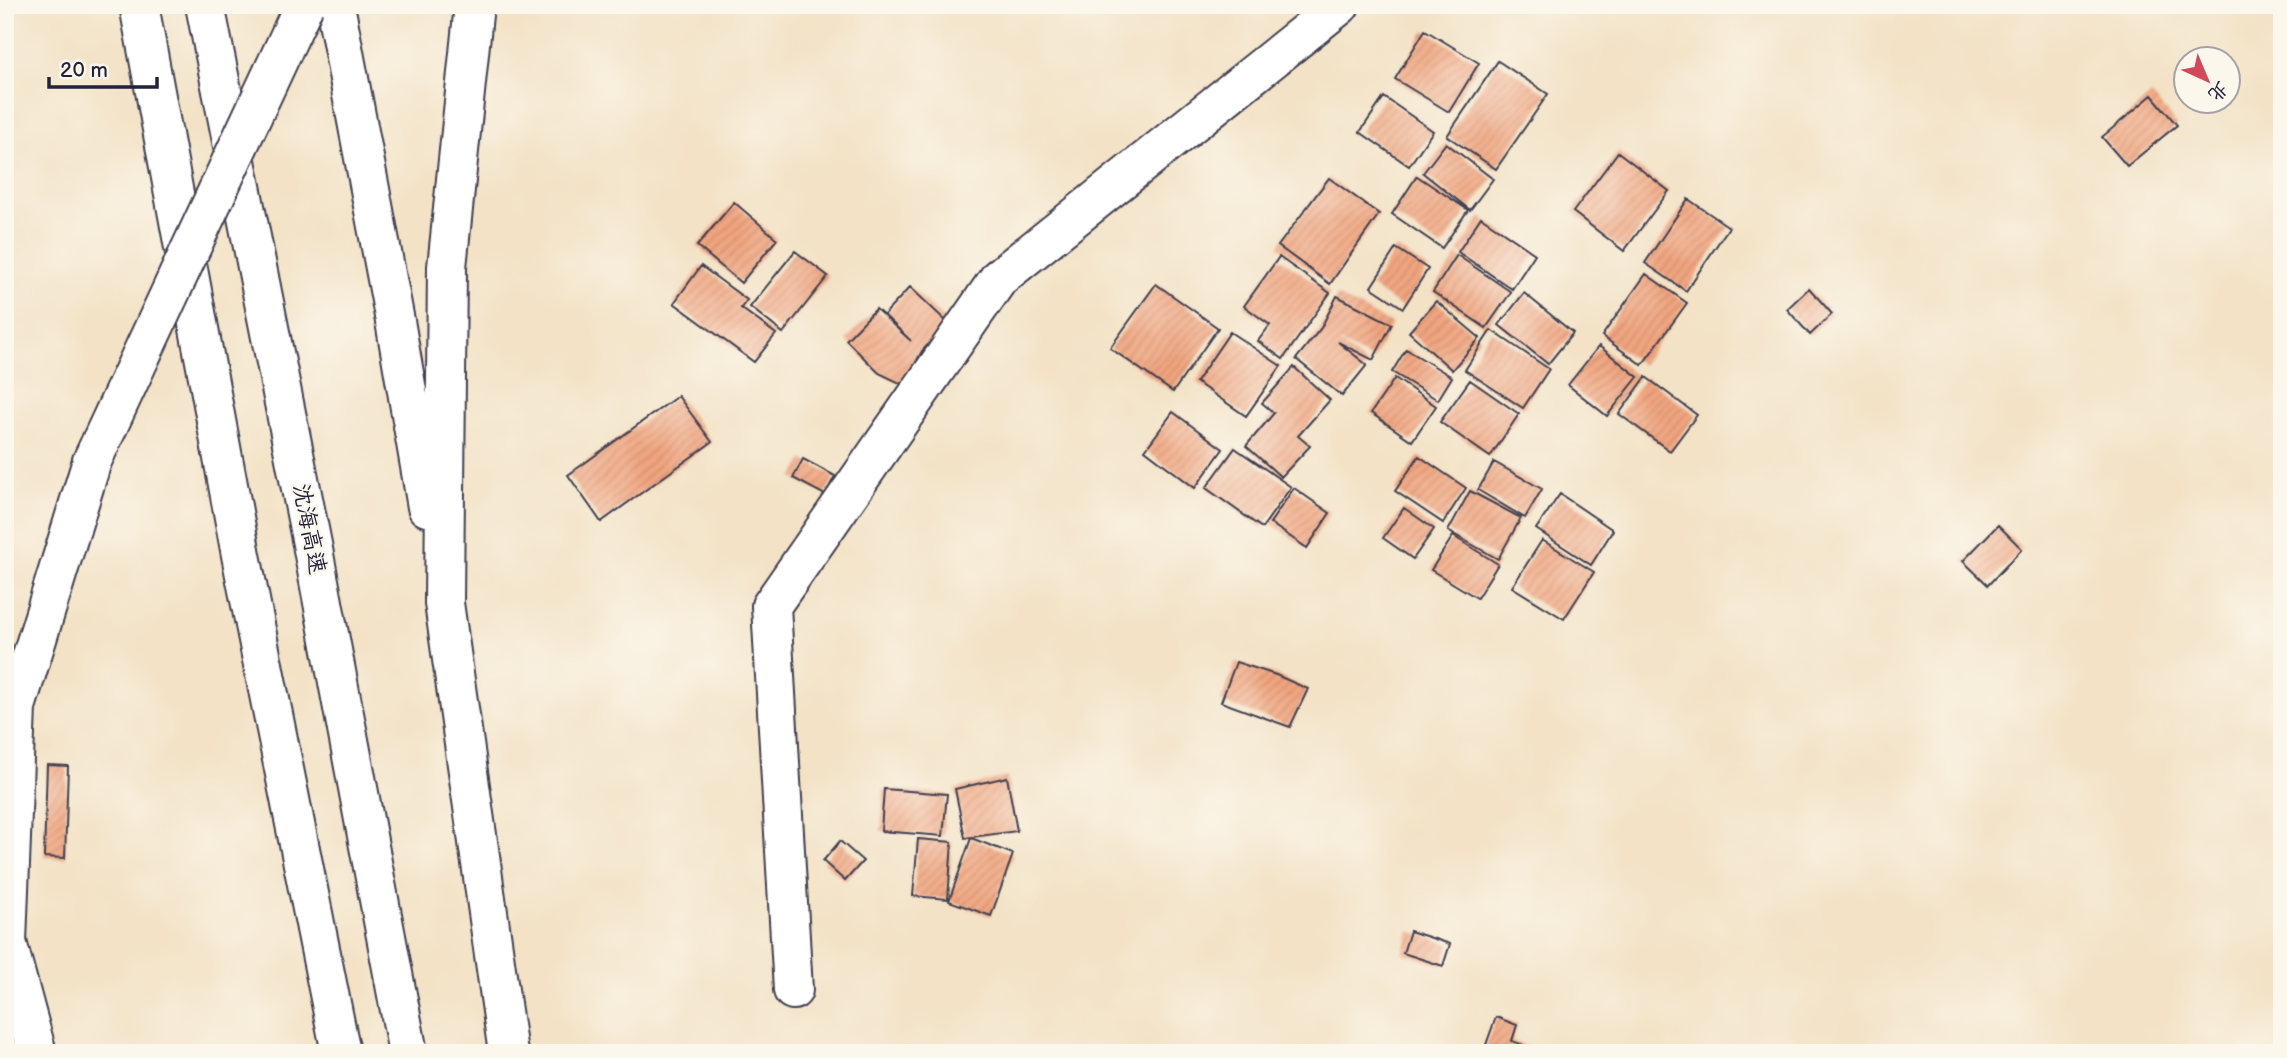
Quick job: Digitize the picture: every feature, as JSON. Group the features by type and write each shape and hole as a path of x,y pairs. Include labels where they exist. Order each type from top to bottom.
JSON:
{"main road":[{"path":"139,5 238,541 341,1053"},
{"name":"沈海高速","path":"205,5 312,544 408,1053"},
{"path":"37,1053 7,942 16,707 92,461 304,5"},
{"path":"335,5 395,321 444,603 508,1053"},
{"path":"444,603 447,267 474,5"},
{"path":"793,990 771,606 999,278 1340,5"}],"building":[{"path":"1425,30 1479,63 1449,112 1395,79"},
{"path":"1498,61 1548,94 1496,169 1447,136"},
{"path":"2152,95 2177,125 2127,166 2102,137"},
{"path":"1384,97 1433,131 1409,166 1360,132"},
{"path":"1446,143 1493,179 1470,210 1423,173"},
{"path":"1618,152 1669,191 1624,251 1573,212"},
{"path":"1417,176 1468,210 1442,248 1392,214"},
{"path":"1329,178 1379,214 1330,284 1278,246"},
{"path":"1688,199 1729,227 1686,291 1645,263"},
{"path":"734,202 777,239 741,283 697,246"},
{"path":"1481,217 1535,254 1512,289 1458,252"},
{"path":"1396,248 1428,269 1403,308 1371,287"},
{"path":"795,251 828,276 783,333 750,307"},
{"path":"1457,255 1511,292 1486,328 1433,292"},
{"path":"1279,257 1330,293 1283,359 1258,341 1270,325 1244,306"},
{"path":"701,266 747,300 741,308 776,334 754,362 674,303"},
{"path":"1646,274 1687,303 1642,365 1602,336"},
{"path":"1156,284 1218,328 1173,392 1110,348"},
{"path":"910,287 948,323 922,351 904,385 879,373 846,340 876,309 911,341 884,315"},
{"path":"1809,288 1832,314 1810,335 1787,309"},
{"path":"1524,293 1573,333 1548,364 1499,325"},
{"path":"1337,296 1392,324 1373,360 1338,342 1367,365 1342,396 1296,359 1321,328"},
{"path":"1436,301 1480,338 1452,370 1409,332"},
{"path":"1491,330 1549,369 1523,408 1465,370"},
{"path":"1230,332 1281,366 1246,416 1196,382"},
{"path":"1599,346 1638,377 1607,416 1568,385"},
{"path":"1406,349 1452,377 1438,400 1392,372"},
{"path":"1294,367 1330,400 1298,436 1310,446 1281,477 1246,446 1274,413 1262,403"},
{"path":"1646,377 1697,415 1670,451 1619,414"},
{"path":"1395,378 1436,406 1412,441 1371,413"},
{"path":"1470,380 1519,414 1490,457 1440,422"},
{"path":"678,396 712,442 601,522 568,475"},
{"path":"1173,412 1223,449 1195,488 1145,450"},
{"path":"1235,448 1291,487 1262,528 1206,488"},
{"path":"1419,456 1466,488 1443,523 1395,491"},
{"path":"803,459 835,476 825,495 793,478"},
{"path":"1494,462 1542,489 1525,518 1478,490"},
{"path":"1294,488 1330,513 1307,548 1270,523"},
{"path":"1470,491 1521,518 1498,559 1448,531"},
{"path":"1560,494 1613,530 1591,565 1536,529"},
{"path":"1404,508 1434,529 1413,559 1383,538"},
{"path":"1998,525 2022,549 1988,585 1963,561"},
{"path":"1453,536 1498,564 1477,598 1431,570"},
{"path":"1542,540 1594,572 1564,619 1512,587"},
{"path":"1236,662 1308,689 1290,727 1221,702"},
{"path":"47,765 68,766 65,858 44,857"},
{"path":"1007,777 1017,831 965,838 955,789"},
{"path":"884,789 947,794 943,836 881,831"},
{"path":"971,838 1013,854 991,916 949,901"},
{"path":"918,839 952,842 948,899 913,896"},
{"path":"840,841 863,861 845,881 823,861"},
{"path":"1410,931 1450,944 1443,966 1403,953"},
{"path":"1496,1017 1517,1025 1512,1041 1526,1046 1523,1053 1483,1053"}]}
